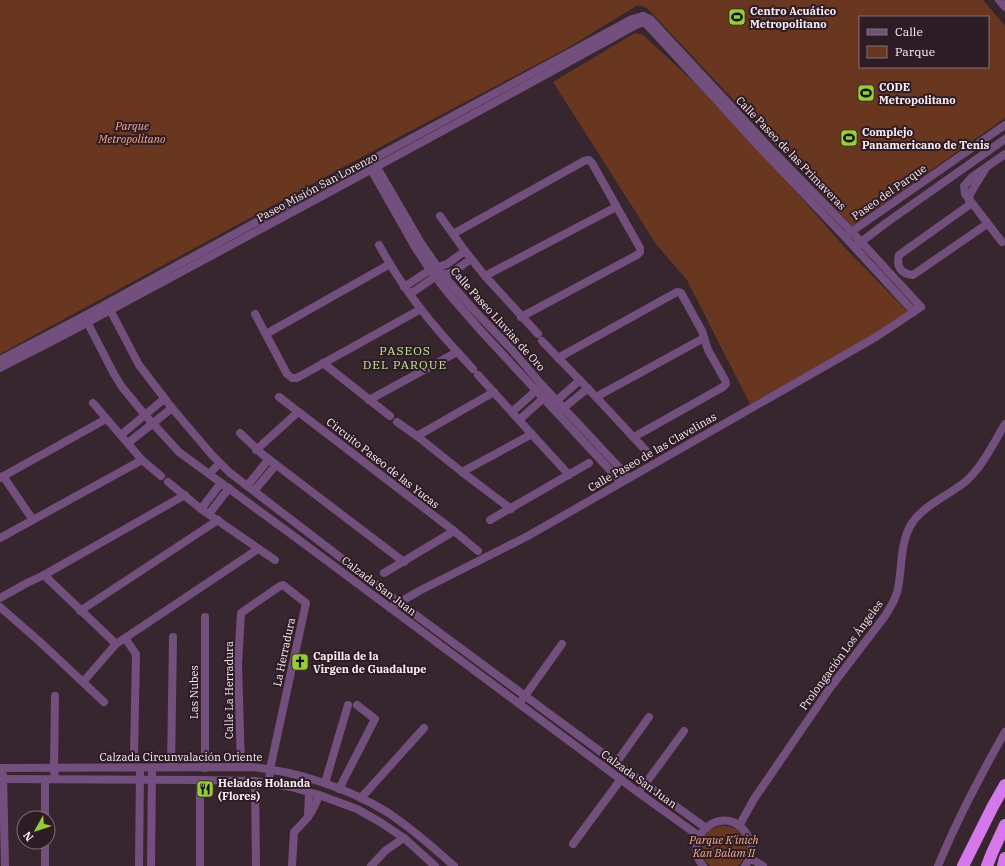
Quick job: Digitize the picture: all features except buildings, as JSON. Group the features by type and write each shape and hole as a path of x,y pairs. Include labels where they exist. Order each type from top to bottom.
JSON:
{"highway":[{"path":"963,866 1005,785"},
{"path":"987,866 1005,825"},
{"path":"1004,866 1005,858"}],"street":[{"path":"999,0 1005,7"},
{"name":"Paseo Misión San Lorenzo","path":"0,368 370,161 632,19 643,19"},
{"name":"Paseo Misión San Lorenzo","path":"108,307 374,169 634,26 643,19"},
{"name":"Calle Paseo de las Primaveras","path":"643,19 650,19 768,146 858,244 914,312"},
{"name":"Paseo del Parque","path":"849,234 1005,125"},
{"path":"858,244 1005,139"},
{"path":"1002,242 970,202 965,194 964,186 972,177 987,165 1005,154"},
{"path":"956,158 964,168"},
{"path":"453,234 584,161 589,160 592,163 640,248 640,252 521,317"},
{"name":"Calle Paseo Lluvias de Oro","path":"370,161 421,243 437,273 477,327 561,410 625,480"},
{"path":"970,202 899,255 898,266 904,274 913,275 987,224"},
{"path":"485,276 616,207"},
{"path":"440,216 471,259 521,317 649,454"},
{"name":"Calle Paseo de las Primaveras","path":"858,244 921,306"},
{"path":"379,245 404,287 457,352 569,475"},
{"path":"410,294 465,251"},
{"path":"404,287 437,273 453,272 471,259"},
{"path":"266,334 390,264"},
{"path":"558,358 677,292 681,293 702,331 708,350 726,384 634,437"},
{"name":"Calle Paseo de las Clavelinas","path":"390,608 526,537 876,337 921,306"},
{"name":"Calzada San Juan","path":"108,307 139,365 164,399 229,472 399,602 706,828"},
{"path":"255,314 287,374 292,378 297,378 422,309"},
{"name":"Paseo Misión San Lorenzo","path":"0,360 86,319"},
{"name":"Calzada San Juan","path":"86,319 122,387 179,452 699,836"},
{"path":"596,397 704,338"},
{"path":"368,400 457,352"},
{"path":"323,363 368,400 511,509"},
{"path":"554,404 580,380"},
{"path":"512,412 539,388"},
{"path":"561,410 588,388"},
{"path":"417,436 494,392"},
{"path":"519,420 546,395"},
{"name":"Circuito Paseo de las Yucas","path":"279,397 478,551"},
{"path":"121,435 164,399"},
{"path":"93,403 142,460 161,476"},
{"path":"128,443 172,408"},
{"path":"256,450 298,412"},
{"path":"33,520 2,477 106,419"},
{"name":"Prolongación Los Ángeles","path":"739,826 754,799 830,688 885,616 892,604 899,583 903,546 912,521 921,512 958,488 972,475 982,463 1005,424"},
{"path":"240,433 256,450 404,562"},
{"path":"462,472 532,434"},
{"path":"251,489 269,459"},
{"path":"0,538 142,460"},
{"path":"209,474 220,463"},
{"path":"490,520 589,463"},
{"path":"251,489 276,465"},
{"path":"168,482 202,509 275,560"},
{"path":"202,509 221,483"},
{"path":"209,514 229,488"},
{"path":"0,598 44,575 185,495"},
{"path":"80,611 218,520"},
{"path":"295,537 302,527"},
{"path":"384,573 454,531"},
{"path":"83,682 116,644 258,549"},
{"path":"44,575 116,644"},
{"name":"La Herradura","path":"241,613 283,585 306,603 268,783"},
{"path":"0,607 40,641 104,702"},
{"name":"Calle La Herradura","path":"241,613 238,664 242,767"},
{"name":"Las Nubes","path":"205,617 205,768"},
{"path":"171,767 173,637"},
{"path":"125,638 136,654 134,755"},
{"path":"519,704 562,644"},
{"path":"55,696 55,779"},
{"path":"325,784 348,705"},
{"path":"339,789 375,719 357,705"},
{"path":"616,763 649,717"},
{"path":"361,798 424,728"},
{"path":"639,793 684,731"},
{"path":"938,866 972,791 1005,732"},
{"name":"Calzada Circunvalación Oriente","path":"2,768 242,767 270,769 293,774 325,784 361,798 386,812 410,829 452,865"},
{"path":"2,768 5,866"},
{"path":"139,866 140,768"},
{"path":"152,768 152,866"},
{"name":"Calzada Circunvalación Oriente","path":"2,779 255,781 291,787 310,792 357,809 400,835 435,866"},
{"path":"573,844 621,779"},
{"path":"45,780 45,810"},
{"path":"200,780 200,866"},
{"path":"255,781 256,866"},
{"path":"308,818 310,792"},
{"path":"292,866 294,832 308,818 319,795"},
{"path":"701,865 696,847 699,836 713,823 722,821 731,822 739,826 745,830 749,836 752,851 745,866"},
{"path":"371,866 400,835"},
{"path":"45,850 45,866"},
{"path":"750,858 763,866"}],"green space":[{"name":"Parque Metropolitano","path":"0,0 983,0 1005,26 1005,118 852,226 647,8 638,5 566,49 384,145 0,354"},
{"path":"635,33 643,35 693,81 798,194 847,250 910,314 750,404 687,280 656,244 553,82"},
{"name":"Parque K'inich Kan Balam II","path":"725,826 737,830 743,836 746,845 744,858 738,866 710,866 706,862 702,853 702,843 706,834 710,830"}],"place":[{"name":"Centro Acuático Metropolitano","path":"737,17"},
{"name":"CODE Metropolitano","path":"866,93"},
{"name":"Complejo Panamericano de Tenis","path":"849,138"},
{"name":"Capilla de la Virgen de Guadalupe","path":"300,662"},
{"name":"Helados Holanda (Flores)","path":"205,789"}],"district":[{"name":"PASEOS DEL PARQUE","path":"405,357"}]}
